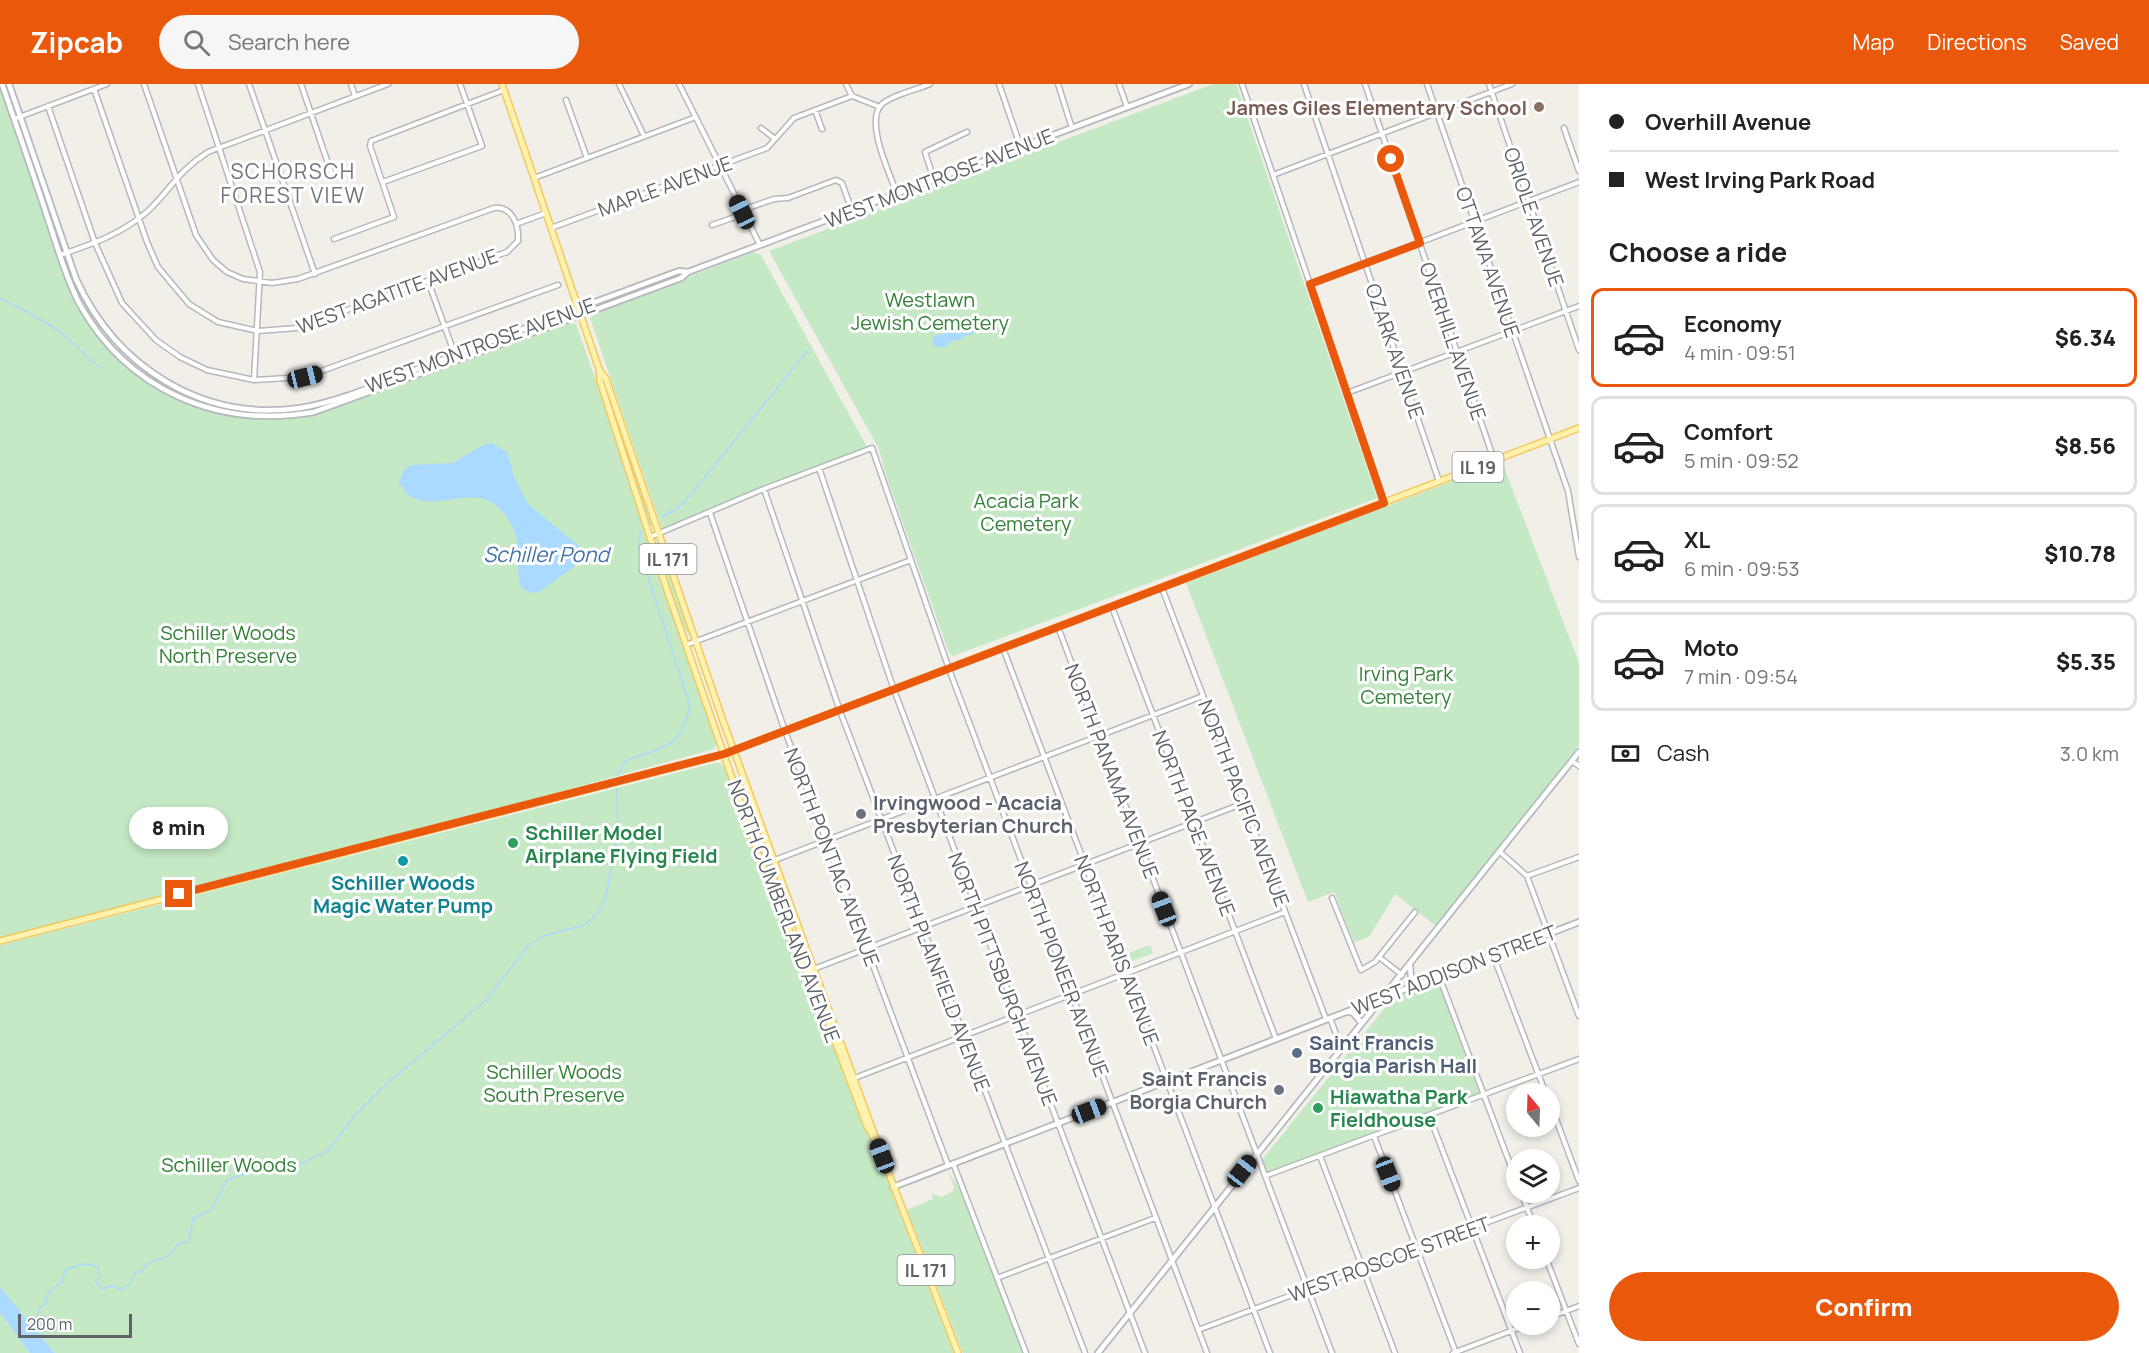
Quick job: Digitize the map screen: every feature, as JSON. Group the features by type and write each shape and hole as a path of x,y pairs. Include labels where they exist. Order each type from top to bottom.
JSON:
{"main road":[{"name":"WEST MONTROSE AVENUE","path":"2,84 76,297 101,336 130,366 166,391 206,407 251,416 300,415 342,404 457,361 679,271 688,272 1021,148 1181,85 1189,84"},
{"name":"WEST MONTROSE AVENUE","path":"9,84 85,299 109,334 136,362 172,386 216,403 255,410 301,407 340,397 580,312"},
{"name":"NORTH CUMBERLAND AVENUE","path":"503,87 599,369 600,381 650,537 762,865 852,1078 958,1353"},
{"name":"NORTH CUMBERLAND AVENUE","path":"599,369 606,379 734,751 816,969 852,1078"},
{"name":"IL 19","path":"0,941 734,751 1579,428"},
{"path":"1098,1353 1579,752"},
{"name":"WEST ADDISON STREET","path":"893,1187 1579,922"},
{"path":"1410,966 1411,977 1418,984"},
{"path":"1346,1011 1353,1012 1362,1023"}],"street":[{"path":"14,119 107,84"},
{"path":"144,84 196,235 207,252 234,276 261,283 291,281 494,208 507,210 516,224 546,213"},
{"path":"198,84 256,254 261,283 254,380"},
{"path":"249,84 315,274"},
{"path":"301,84 333,178"},
{"path":"351,84 355,96"},
{"path":"60,255 116,234 138,219 176,176 219,147 388,84"},
{"path":"383,182 482,146 460,84"},
{"path":"619,84 644,136"},
{"path":"679,84 760,245"},
{"path":"846,84 852,96 880,107"},
{"path":"897,194 876,132 876,118 880,107 890,100 930,84"},
{"path":"999,84 1021,148"},
{"path":"1058,84 1072,128"},
{"path":"1119,84 1127,107"},
{"path":"1242,84 1384,503"},
{"name":"OZARK AVENUE","path":"1304,84 1439,482"},
{"name":"OVERHILL AVENUE","path":"1365,84 1494,461"},
{"name":"OTTAWA AVENUE","path":"1427,84 1548,440 1568,491 1579,557"},
{"name":"ORIOLE AVENUE","path":"1489,84 1579,350"},
{"path":"1273,175 1512,84"},
{"path":"334,239 394,218 370,146 371,141 467,104 503,87"},
{"name":"WEST AGATITE AVENUE","path":"94,89 138,219 158,267 179,295 218,322 258,331 285,330 310,325 513,249 518,242 516,224"},
{"name":"MAPLE AVENUE","path":"551,228 767,148 794,118 852,96"},
{"path":"566,100 587,158"},
{"path":"48,106 95,243 122,303 156,340 200,367 254,380 290,379 320,373 558,285"},
{"path":"815,109 822,129"},
{"path":"534,177 696,117"},
{"path":"761,128 775,139"},
{"path":"1564,128 1579,171"},
{"path":"934,180 925,152 967,132"},
{"path":"712,225 771,200 788,198 834,181 840,181 852,211"},
{"path":"1310,284 1579,182"},
{"path":"428,281 457,361"},
{"path":"1347,393 1579,306"},
{"name":"NORTH PIONEER AVENUE","path":"819,468 872,448 949,669 1206,1353"},
{"path":"650,537 819,468"},
{"name":"NORTH PITTSBURGH AVENUE","path":"819,468 894,690 1145,1353"},
{"name":"NORTH PLAINFIELD AVENUE","path":"764,489 840,711 1085,1353"},
{"name":"NORTH PONTIAC AVENUE","path":"710,513 785,732 908,1057 1026,1353"},
{"path":"686,645 911,560"},
{"name":"NORTH PACIFIC AVENUE","path":"1162,588 1285,912 1341,1047"},
{"name":"NORTH PAGE AVENUE","path":"1112,607 1276,1039"},
{"name":"NORTH PANAMA AVENUE","path":"1058,627 1332,1353"},
{"name":"NORTH PARIS AVENUE","path":"1003,648 1270,1353"},
{"path":"762,865 1203,696"},
{"path":"1572,761 1579,766"},
{"path":"806,972 1244,803"},
{"path":"1500,852 1527,876 1579,1016"},
{"path":"1527,876 1579,857"},
{"path":"1332,898 1361,970 1379,957 1415,912"},
{"path":"852,1078 1285,912"},
{"path":"1493,955 1542,1083"},
{"path":"1379,957 1402,975"},
{"path":"1439,976 1506,1153"},
{"path":"1265,1176 1579,1059"},
{"path":"1429,1115 1506,1316"},
{"path":"1560,1130 1579,1181"},
{"path":"1374,1136 1455,1353 1506,1333"},
{"path":"1320,1156 1395,1353"},
{"name":"WEST ROSCOE STREET","path":"1198,1330 1579,1188"},
{"path":"1525,1203 1530,1215"},
{"path":"997,1278 1155,1218"},
{"path":"1550,1269 1579,1344"},
{"path":"1560,1313 1579,1306"},
{"path":"1513,1335 1520,1353"}],"green space":[{"path":"1213,84 1236,84 1377,498 953,656 949,653 886,475 879,449 769,251"},
{"name":"Schiller Woods North Preserve","path":"0,86 76,303 98,334 122,360 148,382 177,398 208,410 241,417 277,419 315,415 568,323 576,324 625,462 652,554 714,735 716,744 714,749 505,807 0,938"},
{"path":"753,252 761,255 867,447 662,529 590,318 595,313"},
{"path":"603,383 653,525 651,526 648,521"},
{"name":"Irving Park Cemetery","path":"1502,462 1579,663 1579,745 1437,927 1395,894 1369,937 1354,942 1334,892 1308,902 1186,583"},
{"path":"658,540 690,632 688,634 683,626 655,544"},
{"name":"Schiller Woods South Preserve","path":"720,763 725,768 775,907 827,1026 954,1353 55,1353 0,1287 0,945"},
{"path":"1150,945 1153,953 1132,961 1129,953"},
{"path":"1436,983 1439,984 1479,1093 1266,1172 1262,1160 1391,1000"},
{"path":"948,1171 960,1190 1023,1353 963,1353 907,1210 933,1199 932,1194 941,1197 952,1192 954,1186"},
{"path":"0,1313 30,1353 0,1353"}],"water":[{"path":"984,317 995,317 998,326 962,337 960,341 953,340 945,347 935,347 932,343 934,336 975,324"},
{"name":"Schiller Pond","path":"491,443 507,452 515,479 528,504 585,551 585,559 539,592 529,593 521,587 516,535 502,511 490,502 478,498 425,501 409,496 399,483 403,471 411,465 453,463 481,446"},
{"path":"0,1287 55,1353 30,1353 0,1313"}],"waterway":[{"path":"0,299 26,311 59,331 100,368"},
{"path":"662,517 678,508 692,493 808,350"},
{"path":"618,775 625,761 659,749 675,739 681,731 690,706 639,549 640,531"},
{"path":"40,1337 43,1333 37,1315 40,1307 46,1303 48,1293 62,1282 65,1270 83,1264 94,1265 99,1270 100,1277 95,1281 103,1289 112,1286 122,1290 131,1282 135,1272 142,1272 148,1263 167,1257 178,1245 189,1241 193,1218 211,1210 227,1180 266,1166 292,1168 328,1151 356,1114 384,1086 486,1000 528,946 543,936 584,925 598,913 606,896 618,834 617,789"}],"place":[{"name":"James Giles Elementary School","path":"1539,107"},
{"name":"Irvingwood - Acacia Presbyterian Church","path":"861,814"},
{"name":"Schiller Model Airplane Flying Field","path":"513,843"},
{"name":"Schiller Woods Magic Water Pump","path":"403,861"},
{"name":"Saint Francis Borgia Parish Hall","path":"1297,1053"},
{"name":"Saint Francis Borgia Church","path":"1279,1090"},
{"name":"Hiawatha Park Fieldhouse","path":"1318,1108"}],"district":[{"name":"SCHORSCH FOREST VIEW","path":"293,183"}],"route":[{"path":"179,894 724,754 1384,503 1310,284 1420,243 1391,159"}],"park label":[{"name":"Westlawn Jewish Cemetery","path":"930,310"},
{"name":"Acacia Park Cemetery","path":"1026,512"},
{"name":"Schiller Woods","path":"229,1164"}]}
